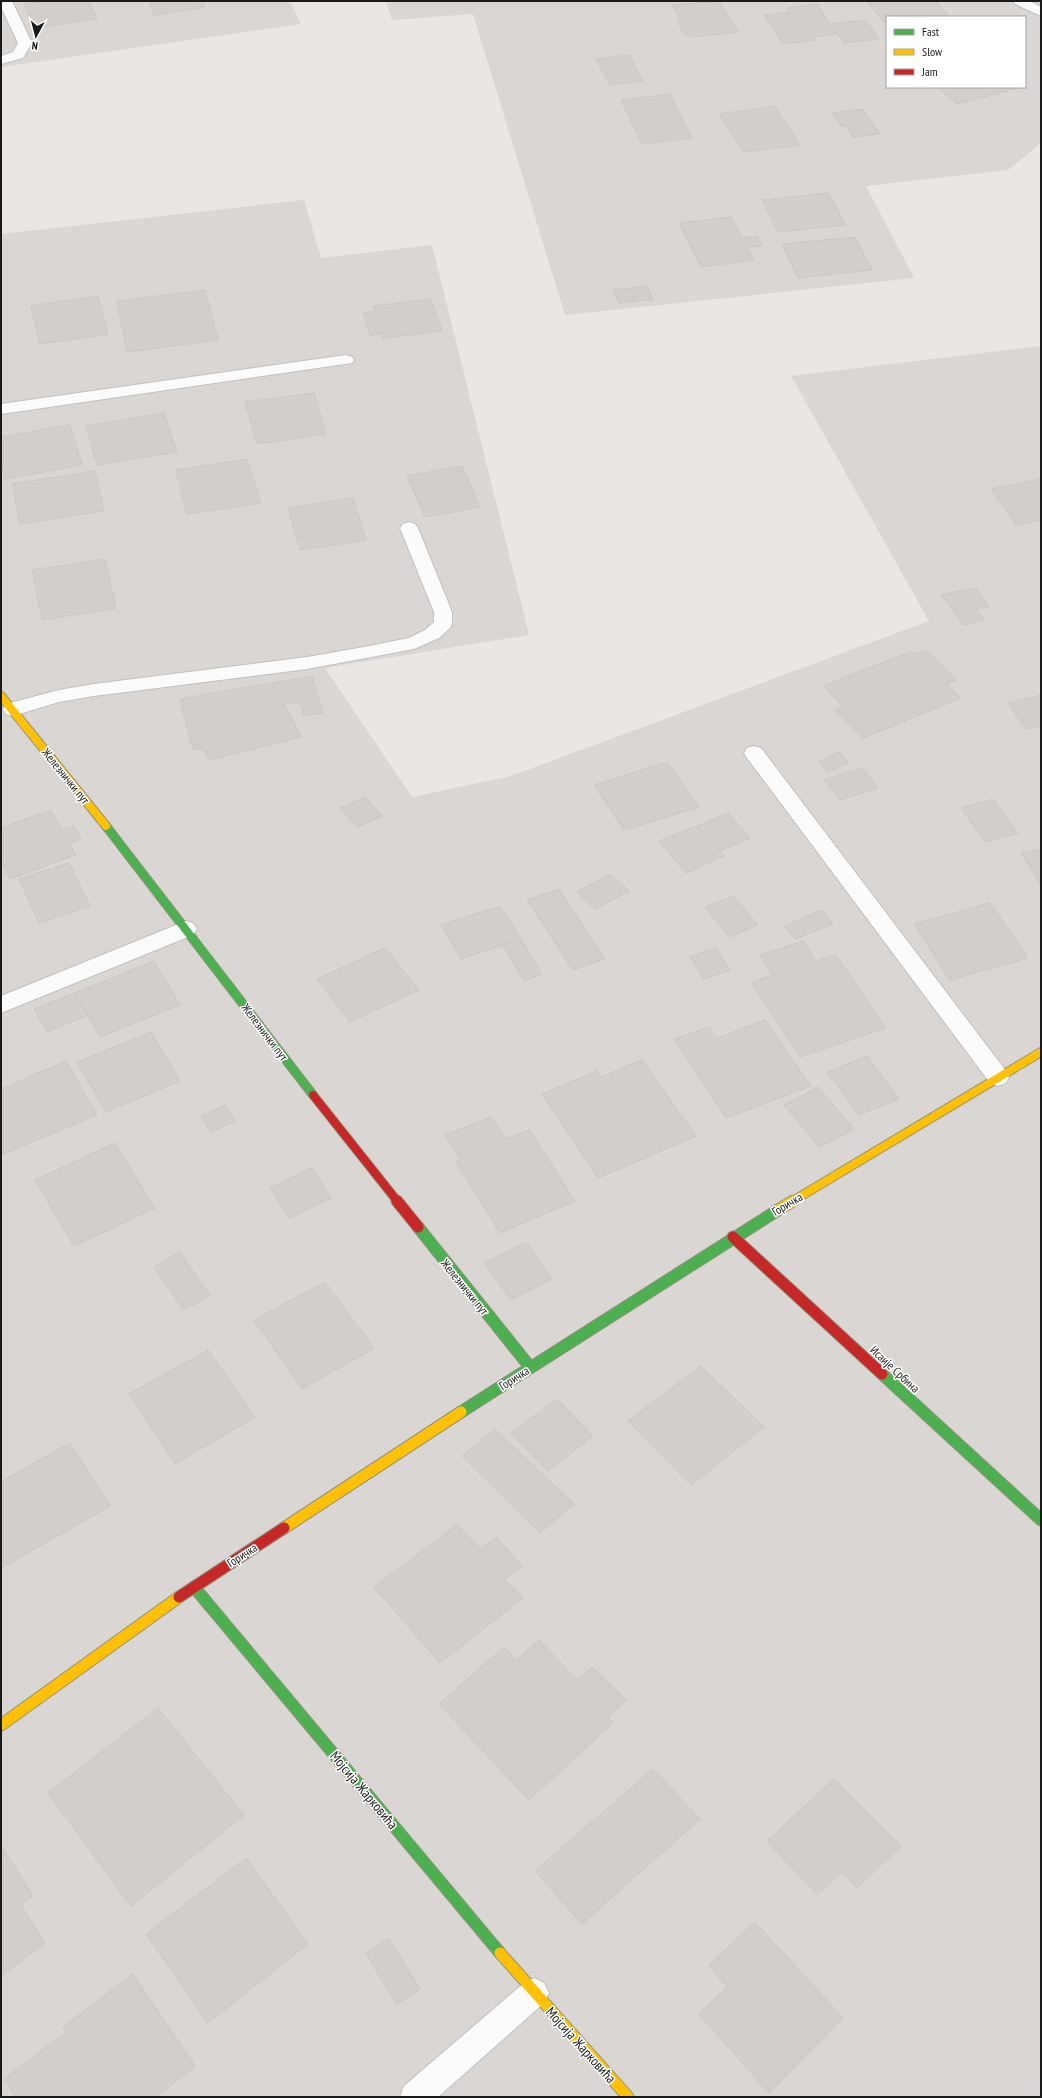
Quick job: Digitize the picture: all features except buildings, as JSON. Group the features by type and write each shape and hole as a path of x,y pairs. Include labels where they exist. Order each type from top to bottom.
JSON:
{"street":[{"path":"1,60 18,55 25,43 5,1"},
{"path":"1020,1 1041,12"},
{"path":"1,409 346,360"},
{"path":"7,703 94,690 307,663 414,643 432,634 443,624 443,612 409,528"},
{"name":"Железнички пут","path":"7,703 130,855 326,1112 530,1367"},
{"path":"754,753 998,1077"},
{"path":"1,1005 186,929"},
{"name":"Горичка","path":"1,1725 194,1587 530,1367 733,1237 1041,1052"},
{"name":"Исаије Србина","path":"733,1237 1041,1520"},
{"name":"Мојсија Жарковића","path":"194,1587 534,1992 628,2097"},
{"path":"415,2097 534,1992"}],"shaded area":[{"path":"1,1 290,1 301,24 1,67"},
{"path":"386,1 1041,1 1041,143 1008,170 866,186 914,278 565,315 473,14 392,20"},
{"path":"304,200 321,258 432,245 529,635 325,668 412,797 511,776 929,621 791,376 1041,346 1041,2097 1,2097 1,234"}],"traffic: fast":[{"path":"106,826 313,1095"},
{"path":"461,1412 778,1210"},
{"path":"418,1227 530,1367"},
{"path":"882,1374 1041,1520"},
{"path":"194,1587 500,1953"}],"traffic: slow":[{"path":"1,696 106,826"},
{"path":"778,1210 1041,1052"},
{"path":"284,1528 461,1412"},
{"path":"1,1725 179,1597"},
{"path":"500,1953 628,2097"}],"traffic: jam":[{"path":"313,1095 418,1227"},
{"path":"733,1237 882,1374"},
{"path":"179,1597 284,1528"}]}
